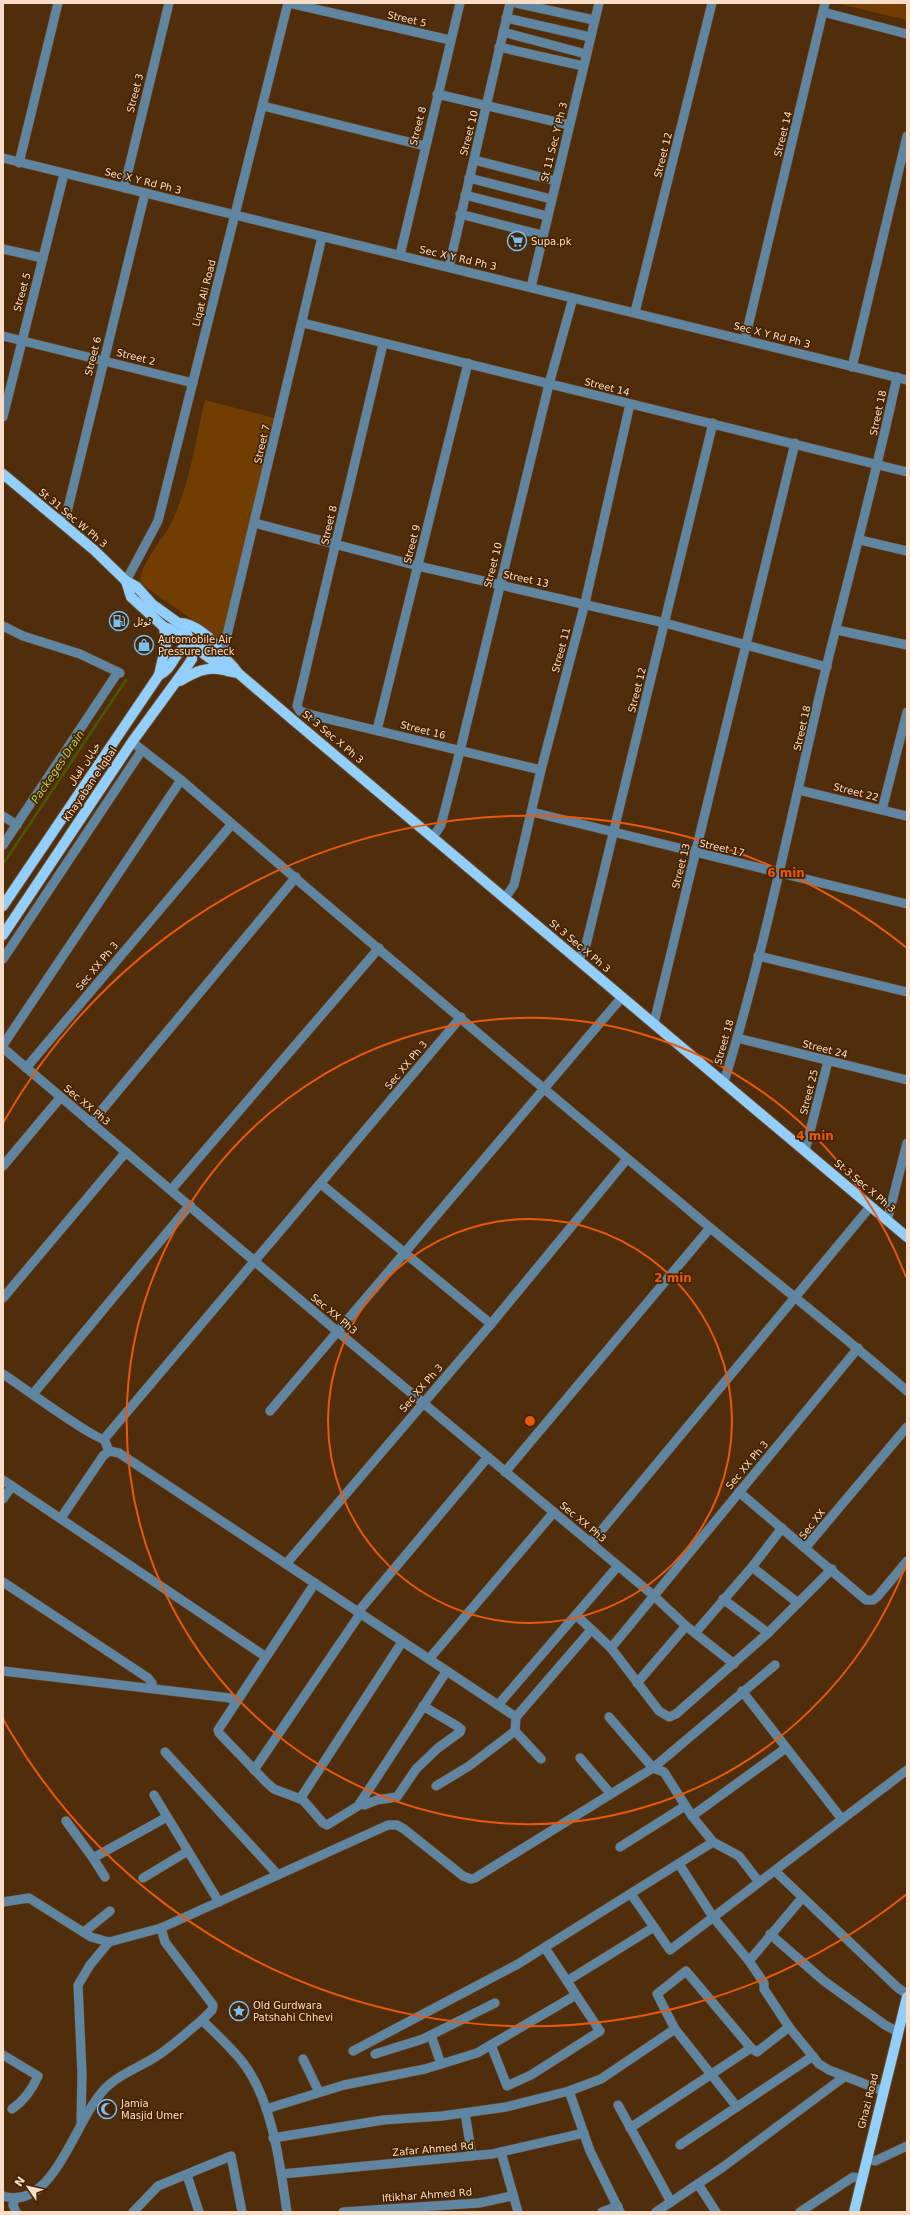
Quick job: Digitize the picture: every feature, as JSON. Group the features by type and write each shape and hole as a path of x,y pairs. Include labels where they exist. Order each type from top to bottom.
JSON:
{"main road":[{"name":"St 31 Sec W Ph 3","path":"3,474 94,550 126,582 137,587 152,604 186,630 192,645"},
{"name":"St 31 Sec W Ph 3","path":"126,582 131,597 164,627 192,645"},
{"path":"178,623 187,623 210,639 217,646 221,655"},
{"path":"159,675 165,653 164,627"},
{"name":"St 3 Sec X Ph 3","path":"192,645 203,644 233,664 238,673 293,720 724,1082 907,1238"},
{"name":"St 3 Sec X Ph 3","path":"192,645 227,670 238,673"},
{"name":"خیابان اقبال","path":"3,906 159,675 165,672 181,650 192,645"},
{"name":"Khayaban e Iqbal","path":"3,935 132,742 192,659 192,645"},
{"path":"174,684 203,669 212,668 227,670"},
{"name":"Ghazi Road","path":"854,2212 882,2091 907,1997"}],"street":[{"path":"20,163 58,3"},
{"name":"Street 3","path":"124,188 168,3"},
{"name":"Street 5","path":"288,3 450,40"},
{"name":"Liqat Ali Road","path":"126,582 158,521 288,3"},
{"name":"Street 8","path":"400,255 437,94 460,3"},
{"name":"Street 10","path":"448,267 510,3"},
{"path":"516,3 594,20"},
{"name":"St 11 Sec Y Ph 3","path":"531,287 542,235 599,3"},
{"name":"Street 12","path":"635,312 712,3"},
{"path":"824,7 907,34"},
{"name":"Street 14","path":"745,339 824,7"},
{"path":"506,18 590,38"},
{"path":"503,32 586,54"},
{"path":"499,47 583,66"},
{"path":"437,94 569,125"},
{"path":"263,106 425,146"},
{"path":"852,367 907,136"},
{"name":"Sec X Y Rd Ph 3","path":"3,158 907,380"},
{"path":"474,160 556,181"},
{"name":"Street 5","path":"3,417 21,340 64,174"},
{"path":"469,178 551,199"},
{"name":"Street 6","path":"60,522 67,512 145,193"},
{"path":"465,195 547,216"},
{"path":"460,214 542,235"},
{"name":"Street 7","path":"221,655 255,523 322,237"},
{"path":"3,249 43,258"},
{"name":"Street 10","path":"433,837 441,825 549,384 573,298"},
{"name":"Street 14","path":"303,323 383,344 468,363 907,472"},
{"name":"Street 2","path":"3,336 193,383"},
{"name":"Street 8","path":"300,711 297,706 298,698 336,545 383,344"},
{"name":"Street 9","path":"378,730 468,363"},
{"name":"Street 18","path":"724,1082 737,1038 799,790 827,667 878,465 897,377"},
{"name":"Street 11","path":"505,898 514,885 541,770 585,603 630,404"},
{"name":"Street 12","path":"578,960 585,950 713,423"},
{"name":"Street 13","path":"654,1023 794,443"},
{"name":"Street 13","path":"255,523 418,566 585,603 665,623 827,667"},
{"path":"860,540 907,551"},
{"path":"3,626 22,636 80,654 119,672 3,845"},
{"path":"837,630 907,645"},
{"path":"293,720 300,711"},
{"name":"Street 16","path":"300,711 306,714 541,770"},
{"path":"882,810 905,730 907,712"},
{"path":"132,742 181,780 627,1159 793,1298 858,1348 907,1391"},
{"path":"3,959 142,750"},
{"path":"3,1046 181,780"},
{"name":"Street 22","path":"799,790 907,816"},
{"name":"Street 17","path":"532,812 613,834 778,872 907,904"},
{"path":"3,816 17,825"},
{"name":"Sec XX Ph 3","path":"26,1068 232,824"},
{"path":"91,1123 296,877"},
{"path":"171,1190 379,948"},
{"path":"758,956 907,992"},
{"path":"270,1411 622,997"},
{"name":"Sec XX Ph 3","path":"104,1439 461,1017"},
{"name":"Street 24","path":"737,1038 907,1080"},
{"name":"Sec XX Ph3","path":"3,1046 60,1098 190,1205 338,1332 653,1595 686,1626 734,1664"},
{"name":"Street 25","path":"805,1151 828,1061"},
{"path":"3,1166 60,1098"},
{"path":"887,1221 907,1142"},
{"path":"3,1298 126,1152"},
{"name":"Sec XX Ph 3","path":"286,1564 422,1402 491,1324 627,1159"},
{"path":"321,1184 404,1254 491,1324"},
{"path":"33,1394 190,1205"},
{"path":"591,1543 870,1207"},
{"path":"505,1472 710,1228"},
{"name":"Sec XX Ph 3","path":"611,1648 653,1595 858,1348"},
{"path":"3,1374 85,1430 99,1439 104,1439 109,1451"},
{"name":"Sec XX","path":"907,1427 806,1547 866,1600 873,1600 907,1560"},
{"path":"109,1451 119,1453 446,1672 516,1717"},
{"path":"61,1518 103,1456 109,1451"},
{"path":"254,1770 359,1613 488,1457"},
{"path":"3,1480 266,1657"},
{"path":"3,1499 12,1486"},
{"path":"739,1492 806,1547"},
{"path":"429,1660 554,1512"},
{"path":"695,1633 752,1567 782,1528"},
{"path":"498,1705 618,1566"},
{"path":"752,1567 798,1602"},
{"path":"576,1615 611,1648 659,1711 669,1717 676,1714 734,1664 768,1633 832,1569"},
{"path":"3,1582 148,1678 152,1683 151,1688"},
{"path":"315,1584 235,1702 220,1726 219,1734 274,1789 300,1799 306,1803 323,1823 327,1825 354,1810 360,1803 446,1672"},
{"path":"723,1599 768,1633"},
{"path":"638,1683 686,1626"},
{"path":"541,1759 515,1732 516,1717 591,1630"},
{"path":"300,1799 402,1642"},
{"path":"3,1902 29,1898 91,1937 109,1942 161,1928 388,1825 397,1825 430,1848 463,1876 471,1879 484,1873 653,1768 774,1665"},
{"path":"3,1671 230,1698 235,1702"},
{"path":"742,1691 841,1818"},
{"path":"360,1803 364,1805 377,1800 397,1797 416,1769 438,1748 460,1732 461,1729 457,1726 423,1706"},
{"path":"609,1717 653,1768 664,1772 685,1806 713,1842 739,1856 759,1882"},
{"path":"436,1786 469,1766 515,1732"},
{"path":"692,1816 786,1748"},
{"path":"165,1752 278,1875"},
{"path":"580,1758 610,1794"},
{"path":"631,1894 670,1950 775,1871 841,1818 907,1770"},
{"path":"154,1795 219,1902"},
{"path":"620,1847 685,1806"},
{"path":"93,1858 167,1817"},
{"path":"66,1821 105,1877"},
{"path":"353,2051 518,1964 713,1842"},
{"path":"143,1878 188,1851"},
{"path":"679,1864 713,1917 749,1961 764,1983 764,1989 789,2028 819,2064 844,2077 882,2091"},
{"path":"775,1871 898,1988 907,1994"},
{"path":"749,1961 770,1934 802,1898"},
{"path":"84,1932 110,1911"},
{"path":"567,1982 654,1927"},
{"path":"3,2196 15,2199 42,2188 71,2144 81,2121 96,2099 109,2084 158,2056 212,2010 213,2005 165,1942 161,1928"},
{"path":"770,1934 824,1981 892,2030 898,2032"},
{"path":"81,2121 82,2074 78,2029 78,1986 90,1965 109,1942"},
{"path":"491,2045 507,2086 531,2075 600,2031 545,1948"},
{"path":"737,2107 675,2029 657,1994 686,1971 751,2048 757,2052 789,2028"},
{"path":"266,2109 318,2092 441,2064 477,2053 576,1995"},
{"path":"375,2054 431,2035 495,2003"},
{"path":"202,2020 244,2064 253,2079 266,2109 282,2174 287,2212"},
{"path":"273,2138 383,2120 465,2113 506,2106 569,2091 602,2079 675,2029"},
{"path":"431,2035 441,2064"},
{"path":"630,2128 751,2048"},
{"path":"3,2056 38,2076 32,2089 22,2102 12,2109"},
{"path":"680,2145 813,2056"},
{"path":"303,2059 318,2092"},
{"path":"656,2212 698,2184 844,2077"},
{"path":"569,2091 590,2151 619,2209 602,2212"},
{"path":"618,2105 671,2202"},
{"path":"465,2113 472,2156"},
{"name":"Zafar Ahmed Rd","path":"282,2174 501,2152 584,2132"},
{"path":"866,2159 875,2161 907,2146"},
{"path":"501,2152 512,2196 518,2212"},
{"path":"133,2212 158,2186 230,2156 242,2212"},
{"path":"187,2174 199,2212"},
{"path":"800,2212 853,2177 862,2180"},
{"path":"698,2184 716,2212"},
{"name":"Iftikhar Ahmed Rd","path":"342,2212 471,2203 512,2196"},
{"path":"15,2199 13,2205 16,2212"}],"shaded area":[{"path":"836,3 907,3 907,20"},
{"path":"205,400 274,418 223,636 219,638 144,586 140,580 141,574 151,554 168,529 181,498 191,466"}],"waterway":[{"name":"Packeges Drain","path":"3,864 126,680"}],"place":[{"name":"Supa.pk","path":"517,241"},
{"name":"ٹوٹل","path":"119,621"},
{"name":"Automobile Air Pressure Check","path":"144,645"},
{"name":"Old Gurdwara Patshahi Chhevi","path":"239,2011"},
{"name":"Jamia Masjid Umer","path":"107,2109"}]}
